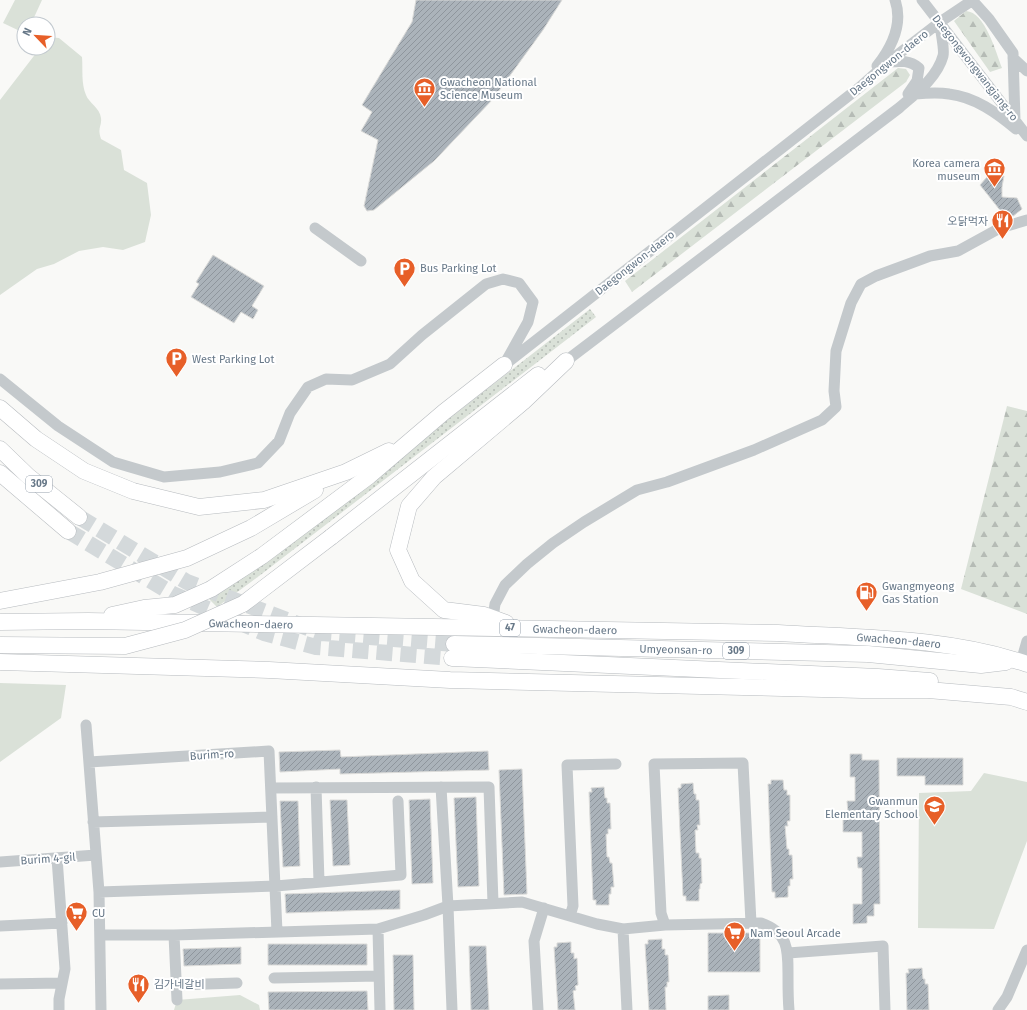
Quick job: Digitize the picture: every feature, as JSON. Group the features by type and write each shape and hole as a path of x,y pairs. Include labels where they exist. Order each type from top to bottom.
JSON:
{"highway":[{"path":"0,645 126,646 185,630 242,604 331,537 545,369 566,361"},
{"path":"521,628 484,615 444,610 412,581 398,550 409,506 434,477 523,402 566,361"},
{"path":"88,621 144,608 175,605 211,589 262,556 369,476 444,412 504,366"},
{"path":"0,408 36,438 84,471 132,491 199,507 264,500 346,472"},
{"path":"0,601 100,582 187,558 251,528 346,472 412,439"},
{"name":"309","path":"0,449 28,476 79,517"},
{"name":"309","path":"0,473 7,482 68,531"},
{"path":"0,617 23,622"},
{"name":"Gwacheon-daero","path":"0,622 88,621 778,633 885,639 952,645 1022,662"},
{"name":"Umyeonsan-ro","path":"1011,698 976,684 453,651 868,654 981,665 1022,662"},
{"path":"0,662 269,670 466,681 862,690 928,690 1011,698 1027,702"}],"street":[{"path":"860,87 884,57 897,30 897,5 895,0"},
{"name":"Daegongwongwangjang-ro","path":"922,0 1027,137"},
{"path":"940,22 973,0 993,24 1013,53 1015,121"},
{"name":"Daegongwon-daero","path":"504,366 860,87 888,62 940,22"},
{"name":"Daegongwon-daero","path":"566,361 899,108 915,94 934,75 943,56 940,22"},
{"path":"1013,58 1027,71"},
{"path":"888,62 913,62 920,68 917,81 899,108"},
{"path":"915,94 950,94 967,98 989,108 1027,137"},
{"path":"493,618 496,604 505,585 527,564 553,543 584,522 637,490 667,482 754,450 822,420 836,407 834,391 836,351 851,303 861,284 876,276 930,256 958,251 1000,228 1027,220"},
{"path":"314,228 361,261"},
{"path":"0,379 58,426 113,462 164,477 220,472 258,463 279,442 290,413 308,387 326,379 352,380 390,364 422,335 486,284 503,279 519,284 533,302 528,322 504,366"},
{"path":"1022,662 1027,641"},
{"path":"86,725 99,892 101,1010"},
{"name":"Burim-ro","path":"89,762 269,751 277,932"},
{"path":"665,925 661,913 654,764 743,763 751,922"},
{"path":"570,916 573,906 567,765 616,764"},
{"path":"440,787 448,906 452,1010"},
{"path":"271,788 489,787 494,903"},
{"path":"316,788 319,882"},
{"path":"99,892 276,886 401,875 398,801"},
{"path":"93,822 272,818"},
{"name":"Burim 4-gil","path":"0,862 96,856"},
{"path":"57,858 65,969 59,999 59,1010"},
{"path":"100,935 174,935 378,929 448,906 522,902 597,924 623,929 665,925 751,922 761,923 772,927 784,941 788,953 789,1010"},
{"path":"538,1010 534,941 544,908"},
{"path":"0,926 62,923"},
{"path":"378,929 380,1010"},
{"path":"623,929 627,1010"},
{"path":"174,935 177,1000"},
{"path":"788,953 883,946 885,1010"},
{"path":"998,1010 1007,997 1027,950"},
{"path":"274,978 379,976"},
{"path":"0,984 62,983"},
{"path":"176,985 237,983"}],"green space":[{"path":"15,0 42,0 35,16 16,16 16,29 3,23"},
{"path":"966,11 973,13 984,25 993,43 1002,68 990,72 954,21"},
{"path":"56,38 59,38 82,57 84,90 87,98 97,108 100,114 101,121 99,132 101,139 121,150 124,170 147,183 151,215 145,242 123,250 103,247 79,251 54,264 37,269 0,295 0,100 34,56 56,56"},
{"path":"898,68 906,69 910,75 906,82 632,292 625,281"},
{"path":"590,309 596,317 263,573 217,607 208,598 406,452"},
{"path":"1007,406 1027,411 1027,614 961,589"},
{"path":"0,683 66,685 61,718 0,762"},
{"path":"984,773 1027,782 1027,841 994,929 918,928 919,793 971,791"},
{"path":"240,995 259,1005 260,1010 174,1010 177,1000"}],"building":[{"name":"Gwacheon National Science Museum","path":"416,0 562,0 543,30 493,99 434,161 374,210 367,211 364,206 378,140 361,131 372,112 362,105 412,22"},
{"path":"1004,176 1002,197 1017,198 1022,209 1007,219 980,185 987,177"},
{"path":"213,255 264,286 252,306 258,310 253,319 241,312 234,323 191,297 199,284 196,282"},
{"path":"340,750 341,757 488,751 489,770 340,774 340,769 280,772 279,752"},
{"path":"850,754 862,754 862,760 879,760 880,904 874,904 874,916 867,916 867,923 853,924 853,904 862,904 862,868 858,868 857,857 862,857 862,832 843,832 843,813 848,813 847,801 855,801 855,777 850,777"},
{"path":"897,758 963,758 963,785 925,785 925,776 897,776"},
{"path":"522,769 527,894 504,895 499,770"},
{"path":"771,780 783,780 784,790 787,790 787,795 790,795 790,821 787,821 788,826 785,826 787,849 789,849 789,855 792,855 793,879 790,879 790,886 788,886 788,897 775,898 775,892 772,892 768,784 771,784"},
{"path":"693,783 696,800 699,800 700,825 697,825 698,830 695,830 696,853 699,853 699,858 701,858 702,883 700,884 699,889 699,901 686,901 686,896 683,896 678,788 681,788 681,784"},
{"path":"604,787 605,798 607,798 607,803 610,803 611,829 608,829 608,834 606,834 607,857 609,857 610,863 612,863 614,887 611,887 611,894 609,894 609,905 596,905 596,900 593,900 589,792 592,792 591,788"},
{"path":"476,797 479,886 458,887 454,798"},
{"path":"430,799 433,883 412,884 409,800"},
{"path":"330,800 347,800 350,865 333,866"},
{"path":"280,801 298,801 300,866 283,867"},
{"path":"400,890 400,909 286,913 285,894"},
{"name":"Nam Seoul Arcade","path":"708,933 760,933 760,972 708,972"},
{"path":"662,939 662,949 665,949 665,955 668,955 669,982 667,982 667,987 665,987 666,1010 649,1010 645,944 648,944 648,940"},
{"path":"571,942 571,953 574,953 574,959 577,958 578,985 575,986 576,990 573,991 575,1010 558,1010 554,947 557,947 557,943"},
{"path":"268,944 367,944 367,965 268,965"},
{"path":"469,946 486,946 489,1010 471,1010"},
{"path":"241,947 241,964 184,966 183,949"},
{"path":"393,955 413,955 414,1010 394,1010"},
{"path":"922,968 923,979 925,979 925,984 928,984 929,1010 907,1010 906,973 909,973 908,969"},
{"path":"367,991 368,1010 269,1010 268,992"},
{"path":"729,995 729,1010 708,1010 708,996"}],"tunnel":[{"path":"79,517 187,582 321,633 454,644"},
{"path":"68,531 173,594 264,633 316,647 452,658"}],"place":[{"name":"Gwacheon National Science Museum","path":"425,108"},
{"name":"Korea camera museum","path":"995,188"},
{"name":"오닭먹자","path":"1003,240"},
{"name":"Bus Parking Lot","path":"404,288"},
{"name":"West Parking Lot","path":"176,378"},
{"name":"Gwangmyeong Gas Station","path":"866,612"},
{"name":"Gwanmun Elementary School","path":"934,826"},
{"name":"CU","path":"77,932"},
{"name":"Nam Seoul Arcade","path":"734,952"},
{"name":"김가네갈비","path":"139,1004"}]}
